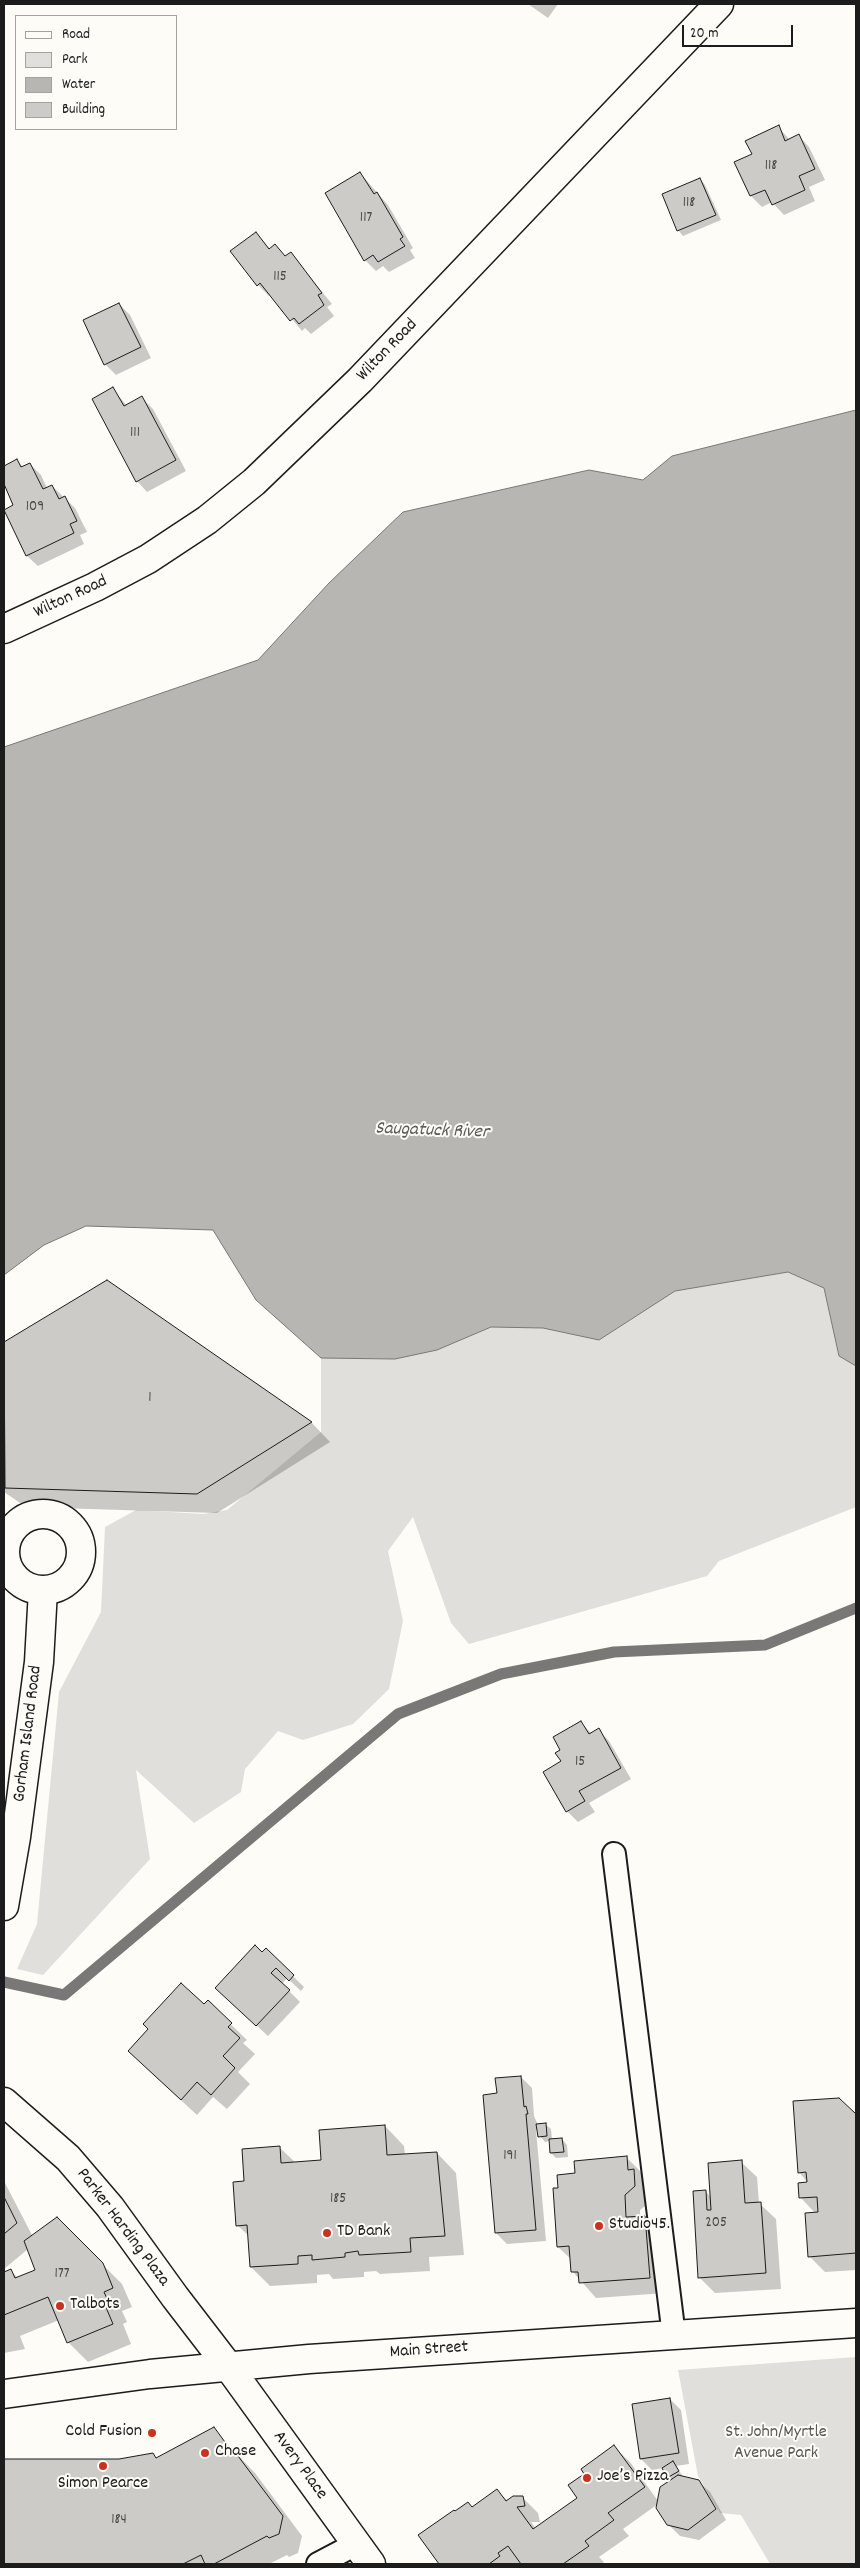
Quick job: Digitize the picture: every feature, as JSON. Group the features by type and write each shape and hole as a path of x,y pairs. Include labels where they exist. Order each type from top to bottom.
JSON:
{"main road":[{"name":"Wilton Road","path":"4,629 95,587 148,559 207,520 254,482 367,372 719,4"},
{"name":"Gorham Island Road","path":"4,1906 16,1837 39,1662 43,1590"},
{"name":"Parker Harding Plaza","path":"4,2102 68,2158 110,2207 174,2297 228,2366"},
{"name":"Main Street","path":"4,2394 150,2374 228,2366 505,2345 674,2336 856,2323"},
{"name":"Avery Place","path":"228,2366 364,2554"}],"lane":[{"path":"614,1854 674,2336"},
{"path":"318,2564 364,2554"}],"green space":[{"path":"788,1272 824,1288 839,1356 856,1366 856,1507 719,1561 707,1576 469,1644 451,1623 413,1517 388,1551 403,1621 389,1689 353,1724 303,1740 278,1731 245,1769 241,1792 194,1823 136,1770 150,1859 43,1975 17,1969 37,1924 59,1692 101,1612 105,1527 136,1510 203,1514 227,1510 321,1432 321,1358 395,1359 437,1350 491,1327 543,1328 599,1340 675,1291"},
{"name":"St. John/Myrtle Avenue Park","path":"856,2357 856,2564 770,2564 741,2515 720,2513 698,2476 678,2370"}],"water":[{"name":"Saugatuck River","path":"856,410 856,1366 839,1356 824,1288 788,1272 675,1291 599,1340 543,1328 491,1327 437,1350 395,1359 321,1358 256,1300 213,1230 86,1226 44,1245 4,1275 4,747 258,660 329,583 403,512 589,470 643,480 672,456"}],"building":[{"path":"779,125 785,141 799,134 815,169 799,176 805,190 772,205 765,190 750,196 734,162 752,154 745,141"},
{"path":"360,172 374,194 377,192 403,237 400,239 405,246 378,262 373,255 364,261 325,193"},
{"path":"700,178 716,215 677,231 662,194"},
{"path":"256,232 269,249 275,244 285,256 291,252 322,293 318,295 324,305 299,324 294,318 290,321 260,283 257,286 230,251"},
{"path":"119,303 141,347 104,365 83,320"},
{"path":"113,387 124,406 142,396 176,460 136,482 92,399"},
{"path":"17,459 21,467 30,463 43,489 52,485 59,499 65,496 77,521 70,524 74,533 26,556 4,510 13,505 4,484 4,466"},
{"path":"107,1280 312,1422 197,1494 5,1488 4,1342"},
{"path":"581,1721 589,1734 599,1728 621,1768 579,1791 585,1801 566,1812 543,1772 561,1761 555,1753 560,1750 553,1737"},
{"path":"255,1945 262,1952 266,1948 294,1975 289,1981 276,1968 271,1973 290,1990 256,2026 215,1988"},
{"path":"181,1983 204,2004 208,2000 232,2023 228,2027 240,2038 223,2056 235,2068 211,2095 197,2082 181,2100 128,2051 148,2029 143,2024"},
{"path":"521,2076 524,2107 526,2106 528,2114 526,2114 536,2230 495,2233 483,2095 497,2093 495,2078"},
{"path":"839,2098 856,2114 856,2253 808,2257 805,2213 818,2212 817,2197 799,2198 798,2183 807,2182 806,2172 798,2173 793,2101"},
{"path":"546,2123 547,2136 538,2137 536,2124"},
{"path":"385,2125 387,2155 437,2152 445,2236 410,2238 411,2252 359,2255 358,2251 345,2253 345,2257 312,2260 312,2255 298,2256 298,2264 250,2267 247,2225 236,2226 233,2182 244,2181 242,2149 280,2146 281,2163 321,2160 319,2130"},
{"path":"562,2138 564,2152 550,2153 549,2139"},
{"path":"627,2156 628,2170 634,2169 635,2186 625,2195 626,2217 645,2216 650,2278 579,2283 578,2272 571,2272 569,2246 557,2247 553,2188 558,2188 557,2175 575,2173 574,2161"},
{"path":"742,2160 745,2203 761,2202 766,2273 698,2278 693,2191 706,2190 707,2210 711,2210 708,2163"},
{"path":"4,2197 17,2223 4,2234"},
{"path":"57,2217 103,2263 113,2288 104,2292 109,2303 105,2305 113,2324 67,2343 48,2297 4,2315 4,2272 11,2269 15,2278 35,2270 24,2241"},
{"path":"670,2398 679,2453 640,2459 632,2404"},
{"path":"214,2427 283,2516 279,2534 269,2538 267,2536 214,2564 205,2564 201,2555 183,2564 4,2564 4,2459 119,2459 153,2453 156,2458"},
{"path":"614,2445 645,2487 608,2513 614,2520 585,2541 589,2546 563,2564 521,2564 508,2546 498,2553 500,2556 489,2564 439,2564 418,2535 454,2510 468,2502 472,2507 497,2489 506,2501 513,2496 523,2496 525,2506 517,2507 533,2529 577,2498 568,2485 584,2474 581,2469"},
{"path":"673,2461 679,2471 667,2478 662,2468"},
{"path":"678,2475 699,2480 716,2509 688,2530 667,2525 656,2508 660,2487"}],"waterway":[{"path":"4,1982 64,1995 398,1714 501,1674 614,1652 765,1645 856,1608"}],"place":[{"name":"Studio45.","path":"599,2226"},
{"name":"TD Bank","path":"327,2233"},
{"name":"Talbots","path":"60,2306"},
{"name":"Cold Fusion","path":"152,2433"},
{"name":"Chase","path":"205,2453"},
{"name":"Simon Pearce","path":"103,2466"},
{"name":"Joe’s Pizza","path":"587,2478"}]}
